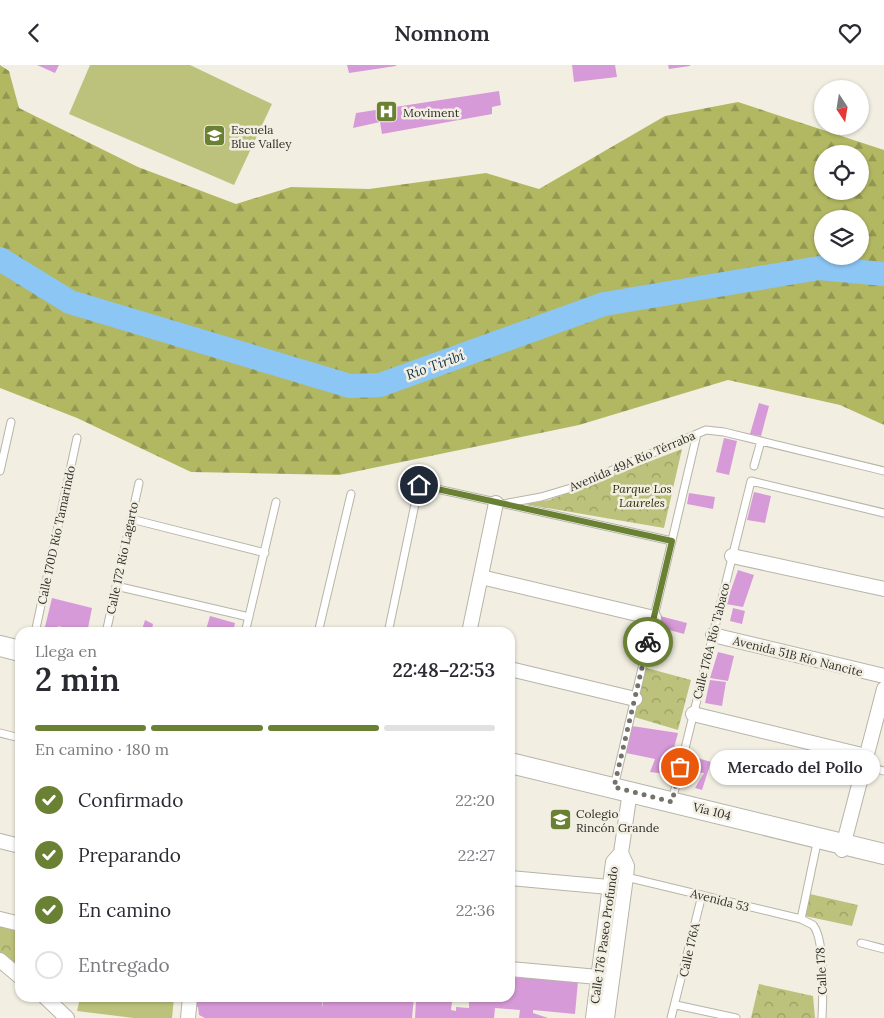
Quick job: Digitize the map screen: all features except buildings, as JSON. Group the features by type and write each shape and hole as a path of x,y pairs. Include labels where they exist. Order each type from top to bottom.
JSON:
{"main road":[{"path":"0,640 15,644"},
{"path":"0,647 15,650"},
{"name":"Vía 104","path":"515,764 817,843 843,846 884,860"},
{"name":"Vía 104","path":"515,771 672,802 843,846 884,854"}],"street":[{"path":"470,627 496,503"},
{"path":"732,556 884,589"},
{"path":"481,577 654,618"},
{"name":"Avenida 51B Río Nancite","path":"713,635 884,676"},
{"path":"515,670 635,699"},
{"path":"843,846 882,704 884,689"},
{"path":"693,714 865,761"},
{"name":"Calle 176 Paseo Profundo","path":"607,1018 626,877 626,866 621,853 624,793"},
{"path":"0,841 15,845"},
{"name":"Calle 176 Paseo Profundo","path":"593,1018 613,863 621,853"},
{"path":"515,878 609,887"},
{"path":"0,919 15,923"},
{"path":"0,960 15,973"},
{"path":"515,969 598,977"},
{"path":"53,1002 67,1018"},
{"path":"188,1018 190,1002"}],"lane":[{"path":"0,471 11,422"},
{"name":"Avenida 49A Río Térraba","path":"496,503 513,503 571,488 706,430 714,430 884,471"},
{"path":"624,793 635,699 697,434"},
{"name":"Calle 170D Río Tamarindo","path":"36,627 77,438"},
{"path":"754,466 761,441"},
{"name":"Calle 176A Río Tabaco","path":"672,802 751,481 884,513"},
{"name":"Calle 172 Río Lagarto","path":"107,627 139,483"},
{"path":"389,627 419,485 672,541"},
{"path":"319,627 351,494"},
{"path":"246,627 276,502"},
{"path":"131,519 265,553"},
{"path":"116,586 249,617"},
{"path":"0,733 15,737"},
{"path":"865,761 884,771"},
{"path":"801,919 817,843"},
{"name":"Avenida 53","path":"626,877 801,919 814,925"},
{"name":"Calle 176A","path":"671,1018 676,1005 702,895"},
{"name":"Calle 178","path":"814,925 819,936 823,982 822,1018"},
{"path":"861,943 884,949"},
{"path":"676,1005 736,1018"}],"green space":[{"path":"0,65 9,71 19,108 138,167 236,204 291,187 369,189 486,173 539,189 665,116 738,102 814,127 814,135 838,135 869,145 814,145 814,200 869,200 869,145 884,150 884,425 840,405 728,380 579,425 339,475 191,472 77,418 0,388"},
{"path":"90,65 190,65 272,104 234,185 69,114"},
{"name":"Parque Los Laureles","path":"682,449 664,528 524,504 549,500"},
{"path":"643,667 691,680 678,730 631,716"},
{"path":"810,894 858,905 852,926 805,916"},
{"path":"0,923 15,927 15,965 0,953"},
{"path":"759,984 813,996 815,1018 751,1018"},
{"path":"79,1002 174,1002 172,1018 134,1018 77,1011"}],"waterway":[{"name":"Río Tiribí","path":"0,259 70,302 350,386 380,385 604,304 819,268 884,274"}],"way so far":[{"path":"648,642 614,787 672,802 680,767"}],"place":[{"name":"Moviment","path":"387,112"},
{"name":"Escuela Blue Valley","path":"215,136"},
{"name":"Mercado del Pollo","path":"680,767"},
{"name":"Colegio Rincón Grande","path":"560,820"}],"route":[{"path":"419,485 672,541 648,642"}]}
